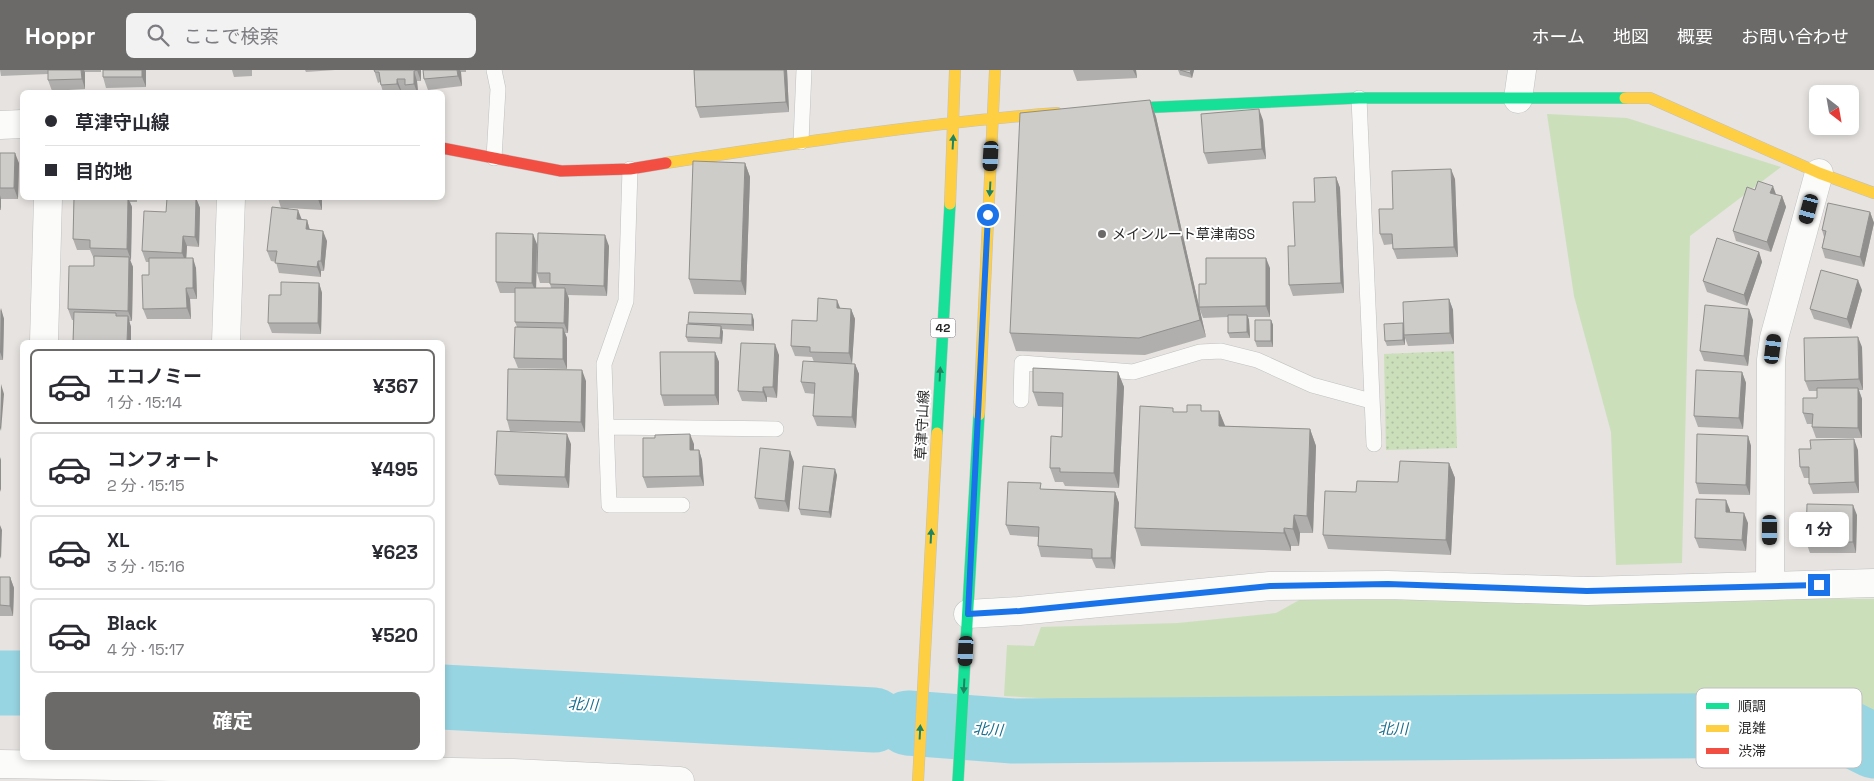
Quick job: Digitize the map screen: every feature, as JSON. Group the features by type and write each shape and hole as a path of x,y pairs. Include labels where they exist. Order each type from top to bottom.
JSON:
{"street":[{"name":"草津守山線","path":"918,781 954,122 955,70"},
{"path":"958,781 970,585 995,70"},
{"path":"1518,99 1522,70"},
{"path":"1108,109 1359,98 1650,98 1819,173 1874,193"},
{"path":"445,149 561,171 630,169 800,142 954,122 1070,112"},
{"path":"0,125 20,124"},
{"path":"1770,586 1772,360 1774,338 1819,173"},
{"path":"44,340 48,200"},
{"path":"226,340 231,200"},
{"path":"968,614 1020,611 1270,586 1388,584 1587,591 1874,583"},
{"path":"0,764 513,773 680,781"}],"lane":[{"path":"494,70 498,89 494,158"},
{"path":"800,142 804,70"},
{"path":"1359,98 1374,444"},
{"path":"630,169 626,300 604,364 610,505 682,505"},
{"path":"1021,400 1022,362 1133,372 1200,352 1221,352 1258,360 1312,385 1372,401"},
{"path":"606,427 776,429"}],"green space":[{"path":"1547,114 1627,118 1781,167 1690,236 1682,563 1616,565 1611,432 1574,296"},
{"path":"1454,351 1457,448 1386,450 1384,354"},
{"path":"1303,598 1874,599 1874,728 1862,723 1862,688 1696,688 1696,712 1667,708 1564,710 1349,704 1139,704 1004,696 1007,645 1034,646 1041,627 1178,623 1276,613"}],"building":[{"path":"48,70 81,70 82,79 48,80"},
{"path":"103,70 142,70 142,77 103,77"},
{"path":"374,70 418,70 414,71 414,84 405,85 405,79 397,79 397,84 381,85 379,72"},
{"path":"423,70 457,70 458,76 424,79"},
{"path":"694,70 784,70 786,102 696,107"},
{"path":"1180,70 1191,70 1190,73"},
{"name":"メインルート草津南SS","path":"1150,100 1200,320 1139,338 1010,333 1020,113"},
{"path":"1259,109 1262,149 1204,153 1201,114"},
{"path":"0,153 15,153 14,188 0,188"},
{"path":"693,161 745,163 741,281 689,279"},
{"path":"1451,169 1454,247 1393,249 1392,234 1380,234 1379,209 1393,209 1392,171"},
{"path":"1336,177 1341,283 1289,285 1288,246 1295,246 1293,202 1315,202 1314,178"},
{"path":"1758,181 1773,186 1770,193 1782,196 1767,242 1733,231 1747,187 1755,190"},
{"path":"74,200 128,200 127,249 90,248 90,240 73,239"},
{"path":"167,200 196,200 195,237 183,236 182,253 142,251 144,211 166,212"},
{"path":"1828,203 1870,212 1860,257 1822,248 1826,231 1822,230"},
{"path":"272,207 298,210 297,219 307,220 306,229 323,231 321,261 318,261 317,267 275,263 277,251 267,251"},
{"path":"496,233 533,234 532,283 496,282"},
{"path":"538,233 605,235 604,286 550,284 550,273 537,273"},
{"path":"1717,238 1759,252 1744,295 1703,281"},
{"path":"94,256 129,257 128,311 68,309 69,266 94,266"},
{"path":"149,258 193,258 193,288 186,288 187,308 143,309 142,275 149,275"},
{"path":"1206,258 1266,258 1266,306 1199,307 1199,284 1206,284"},
{"path":"1821,270 1858,280 1847,319 1810,309"},
{"path":"281,282 319,283 318,323 268,323 269,295 281,295"},
{"path":"515,288 565,288 564,323 515,322"},
{"path":"818,298 837,300 837,308 851,309 849,353 810,352 810,347 791,346 792,320 817,321"},
{"path":"1449,299 1450,333 1404,335 1403,302"},
{"path":"1705,305 1749,309 1744,356 1700,351"},
{"path":"74,312 116,313 116,316 128,316 127,340 73,340"},
{"path":"689,312 752,314 752,325 688,323"},
{"path":"1228,315 1247,315 1247,332 1228,333"},
{"path":"1255,320 1271,320 1271,341 1255,341"},
{"path":"1403,323 1403,340 1385,341 1384,324"},
{"path":"687,324 721,326 720,338 686,337"},
{"path":"515,327 563,328 563,359 514,358"},
{"path":"1858,337 1859,379 1805,381 1804,338"},
{"path":"741,343 775,344 773,387 763,387 763,392 738,391"},
{"path":"660,352 715,352 715,395 661,395"},
{"path":"803,361 855,364 852,417 813,416 815,383 801,382"},
{"path":"1033,368 1118,372 1114,473 1060,472 1060,468 1050,468 1051,436 1062,437 1063,393 1033,392"},
{"path":"508,369 582,370 581,422 507,420"},
{"path":"1696,370 1742,372 1739,418 1694,416"},
{"path":"1817,388 1858,388 1858,428 1812,427 1813,414 1803,413 1803,398 1817,398"},
{"path":"1187,405 1201,405 1201,411 1219,411 1219,426 1310,429 1307,516 1294,515 1293,529 1284,528 1284,533 1135,528 1140,406 1173,408 1173,412 1187,412"},
{"path":"497,431 567,434 565,477 495,475"},
{"path":"690,434 690,450 699,450 700,476 643,477 643,438 655,438 655,435"},
{"path":"1697,434 1748,436 1746,485 1696,483"},
{"path":"1854,439 1855,482 1809,484 1809,467 1800,467 1799,449 1811,449 1810,440"},
{"path":"760,448 790,451 785,501 755,498"},
{"path":"1400,461 1449,463 1446,540 1323,535 1325,491 1356,492 1357,481 1398,482"},
{"path":"803,466 835,469 829,512 799,509"},
{"path":"1008,482 1041,483 1040,489 1115,492 1111,558 1092,558 1092,549 1038,546 1039,527 1006,525"},
{"path":"1696,499 1726,500 1726,512 1744,513 1742,540 1695,538"},
{"path":"1807,504 1853,505 1853,542 1806,542"},
{"path":"0,577 10,577 10,606 0,605"}],"waterway":[{"name":"北川","path":"0,683 20,683"},
{"name":"北川","path":"445,697 874,720"},
{"name":"北川","path":"908,723 1013,731 1696,726"},
{"name":"北川","path":"1862,740 1874,746"}],"traffic: fast":[{"path":"1115,109 1359,98 1625,98"},
{"path":"937,433 950,204"},
{"path":"958,781 979,415"}],"traffic: slow":[{"path":"950,204 955,70"},
{"path":"979,415 995,70"},
{"path":"1625,98 1650,98 1819,173 1874,193"},
{"path":"666,163 910,128 1057,113"},
{"path":"918,781 937,433"}],"traffic: jam":[{"path":"445,149 561,171 630,169 666,163"}],"place":[{"name":"メインルート草津南SS","path":"1102,234"}],"route":[{"path":"988,215 978,448 968,614 1020,611 1270,586 1388,584 1587,591 1819,585"}]}
